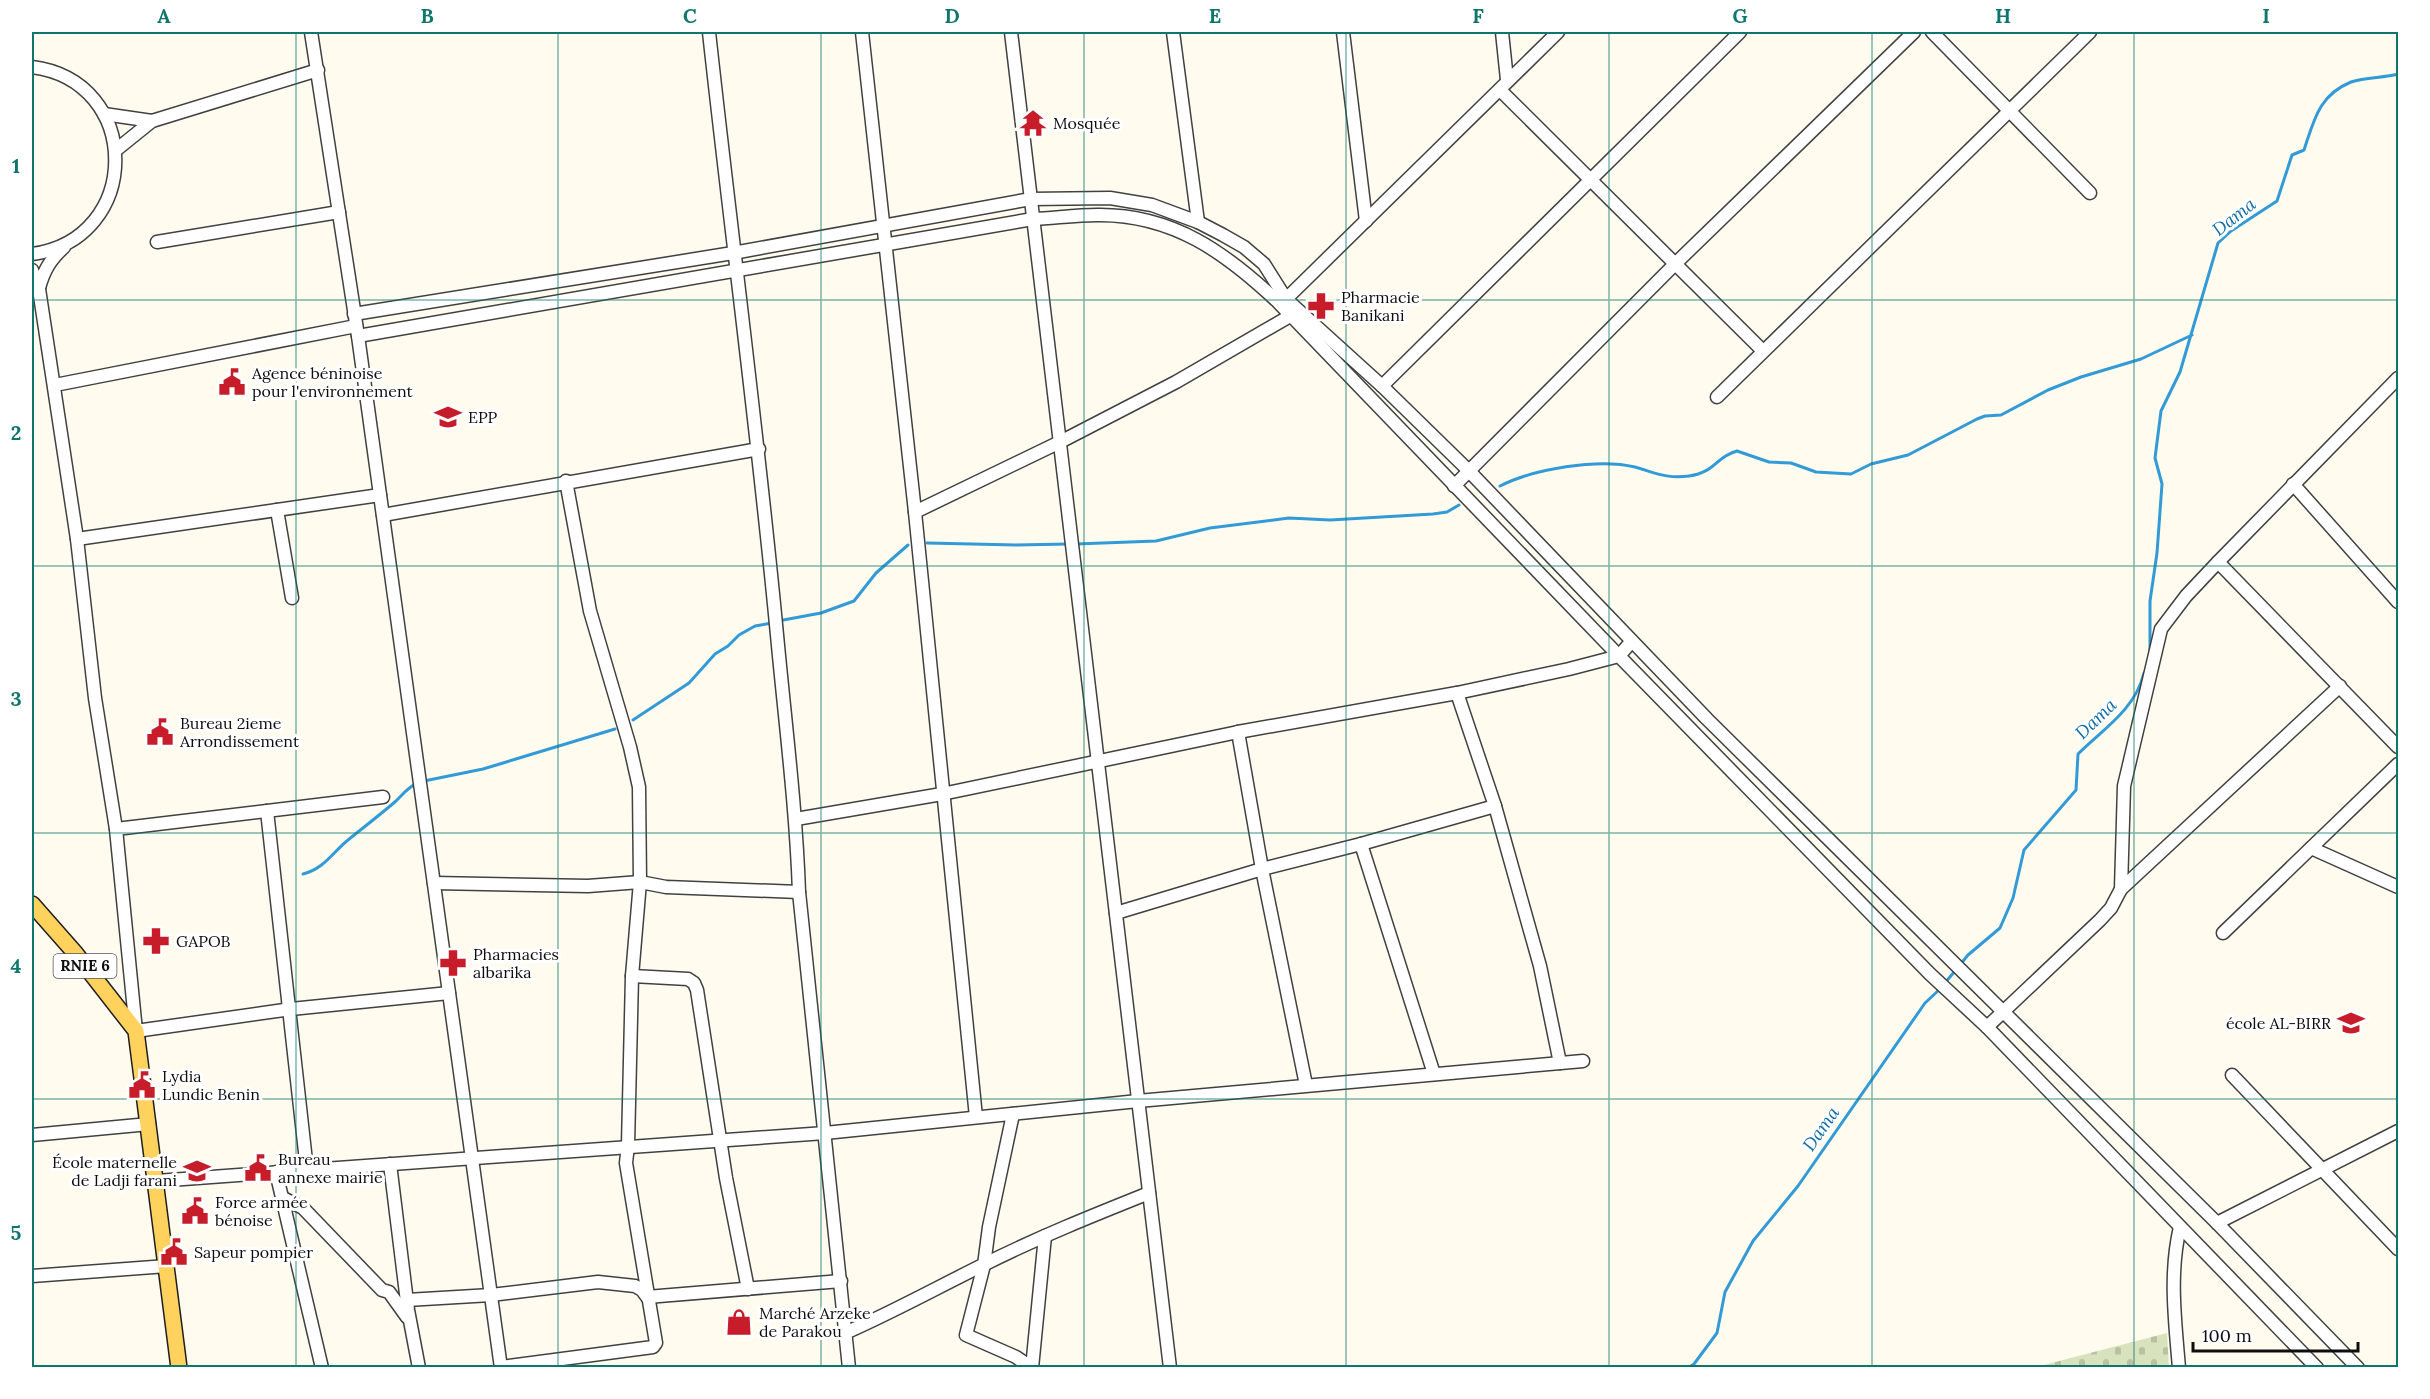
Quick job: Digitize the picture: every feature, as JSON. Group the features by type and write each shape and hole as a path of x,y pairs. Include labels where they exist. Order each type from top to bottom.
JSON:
{"main road":[{"name":"RNIE 6","path":"32,904 76,954 136,1031 179,1368"}],"street":[{"path":"311,32 383,515 501,1367 653,1347 656,1342 627,1179 632,976 640,882 639,787 590,611 566,481"},
{"path":"710,32 736,272 759,449 796,819 799,892 849,1368"},
{"path":"862,32 915,512 976,1117"},
{"path":"1011,32 1170,1368"},
{"path":"1173,32 1198,222"},
{"path":"1343,32 1366,221"},
{"path":"1502,32 1504,85 1590,179 1763,351"},
{"path":"1282,301 1558,32"},
{"path":"1382,386 1740,32"},
{"path":"1454,486 1676,263 1914,32"},
{"path":"1932,32 2090,193"},
{"path":"1717,397 2090,32"},
{"path":"32,67 55,72 74,82 91,96 104,114 116,150 115,177 106,203 91,225 51,260 44,271 39,289"},
{"path":"116,150 152,121 318,70"},
{"path":"104,114 152,121"},
{"path":"55,385 734,253 1031,200 1110,198 1152,205 1198,222 1244,248 1264,264 1290,316 1619,656 1930,974 1987,1027 2317,1368"},
{"path":"157,242 339,212"},
{"path":"356,326 736,272 1033,219 1099,215 1143,220 1167,226 1197,238 1232,260 1382,386 1469,471 1631,642 2217,1223 2358,1368"},
{"path":"32,254 52,250 69,242"},
{"path":"32,270 39,289 77,539 94,698 116,829 136,1031 291,1009 449,993"},
{"path":"915,512 1060,442 1176,382 1290,316"},
{"path":"2121,889 2124,786 2161,629 2186,596 2218,562 2398,378"},
{"path":"383,515 566,481 759,449"},
{"path":"2293,484 2398,602"},
{"path":"77,539 380,495"},
{"path":"277,510 292,598"},
{"path":"2218,562 2398,747"},
{"path":"796,819 942,794 1238,732 1457,693 1619,656 1631,642"},
{"path":"1987,1027 2100,920 2121,889 2340,686"},
{"path":"1457,693 1495,806 1540,966 1560,1063"},
{"path":"1238,732 1262,869 1306,1085"},
{"path":"2223,933 2398,764"},
{"path":"116,829 383,797"},
{"path":"1116,913 1262,869 1495,806"},
{"path":"267,811 291,1009 307,1170"},
{"path":"1361,844 1434,1074"},
{"path":"2311,848 2398,887"},
{"path":"434,883 588,886 640,882 666,887 799,892"},
{"path":"632,976 688,979 698,990 720,1139 748,1289"},
{"path":"156,1180 472,1159 628,1145 825,1133 1306,1085 1583,1061"},
{"path":"2232,1075 2398,1249"},
{"path":"1013,1114 989,1227 984,1265 966,1335 1016,1357 1032,1368 1045,1236"},
{"path":"32,1135 149,1124"},
{"path":"2217,1223 2398,1131"},
{"path":"390,1164 407,1300 419,1368"},
{"path":"276,1172 322,1368"},
{"path":"845,1333 1045,1236 1149,1193"},
{"path":"283,1198 303,1208 382,1290 389,1292 411,1322"},
{"path":"2179,1368 2172,1279 2174,1253 2180,1227"},
{"path":"32,1276 167,1266"},
{"path":"647,1297 841,1281"},
{"path":"407,1300 491,1295 598,1282 635,1286 647,1297"}],"green space":[{"path":"2167,1333 2169,1367 2036,1367"}],"waterway":[{"name":"Dama","path":"2150,652 2150,601 2157,553 2162,484 2155,458 2161,411 2180,372 2218,243 2231,231 2277,201 2292,155 2304,150 2319,110 2332,94 2351,82 2398,74"},
{"path":"1500,486 1547,470 1603,464 1635,467 1668,476 1689,476 1705,471 1724,457 1737,451 1769,462 1791,463 1816,472 1851,474 1871,464 1908,455 1977,419 2001,415 2048,390 2081,377 2141,359 2192,335"},
{"path":"1076,544 1156,541 1210,528 1289,518 1330,520 1433,514 1447,512 1459,505"},
{"path":"927,543 1069,544"},
{"path":"778,621 821,613 854,601 876,573 908,545"},
{"path":"633,720 689,683 715,654 739,635 755,626 772,623"},
{"name":"Dama","path":"1959,966 1968,955 2000,928 2013,898 2024,850 2076,790 2078,754 2126,708 2140,686 2144,673"},
{"path":"424,781 483,769 615,729"},
{"path":"303,874 323,864 409,788 418,783"},
{"name":"Dama","path":"1944,984 1955,971"},
{"name":"Dama","path":"1688,1368 1694,1364 1717,1333 1725,1292 1753,1241 1798,1186 1925,1003 1940,989"}],"place":[{"name":"Mosquée","path":"1033,123"},
{"name":"Pharmacie Banikani","path":"1321,306"},
{"name":"Agence béninoise pour l'environnement","path":"232,382"},
{"name":"EPP","path":"448,417"},
{"name":"Bureau 2ieme Arrondissement","path":"160,732"},
{"name":"GAPOB","path":"156,941"},
{"name":"Pharmacies albarika","path":"453,963"},
{"name":"école AL-BIRR","path":"2351,1023"},
{"name":"Lydia Lundic Benin","path":"142,1085"},
{"name":"Bureau annexe mairie","path":"258,1168"},
{"name":"École maternelle de Ladji farani","path":"197,1171"},
{"name":"Force armée bénoise","path":"195,1211"},
{"name":"Sapeur pompier","path":"174,1252"},
{"name":"Marché Arzeke de Parakou","path":"739,1322"}]}
